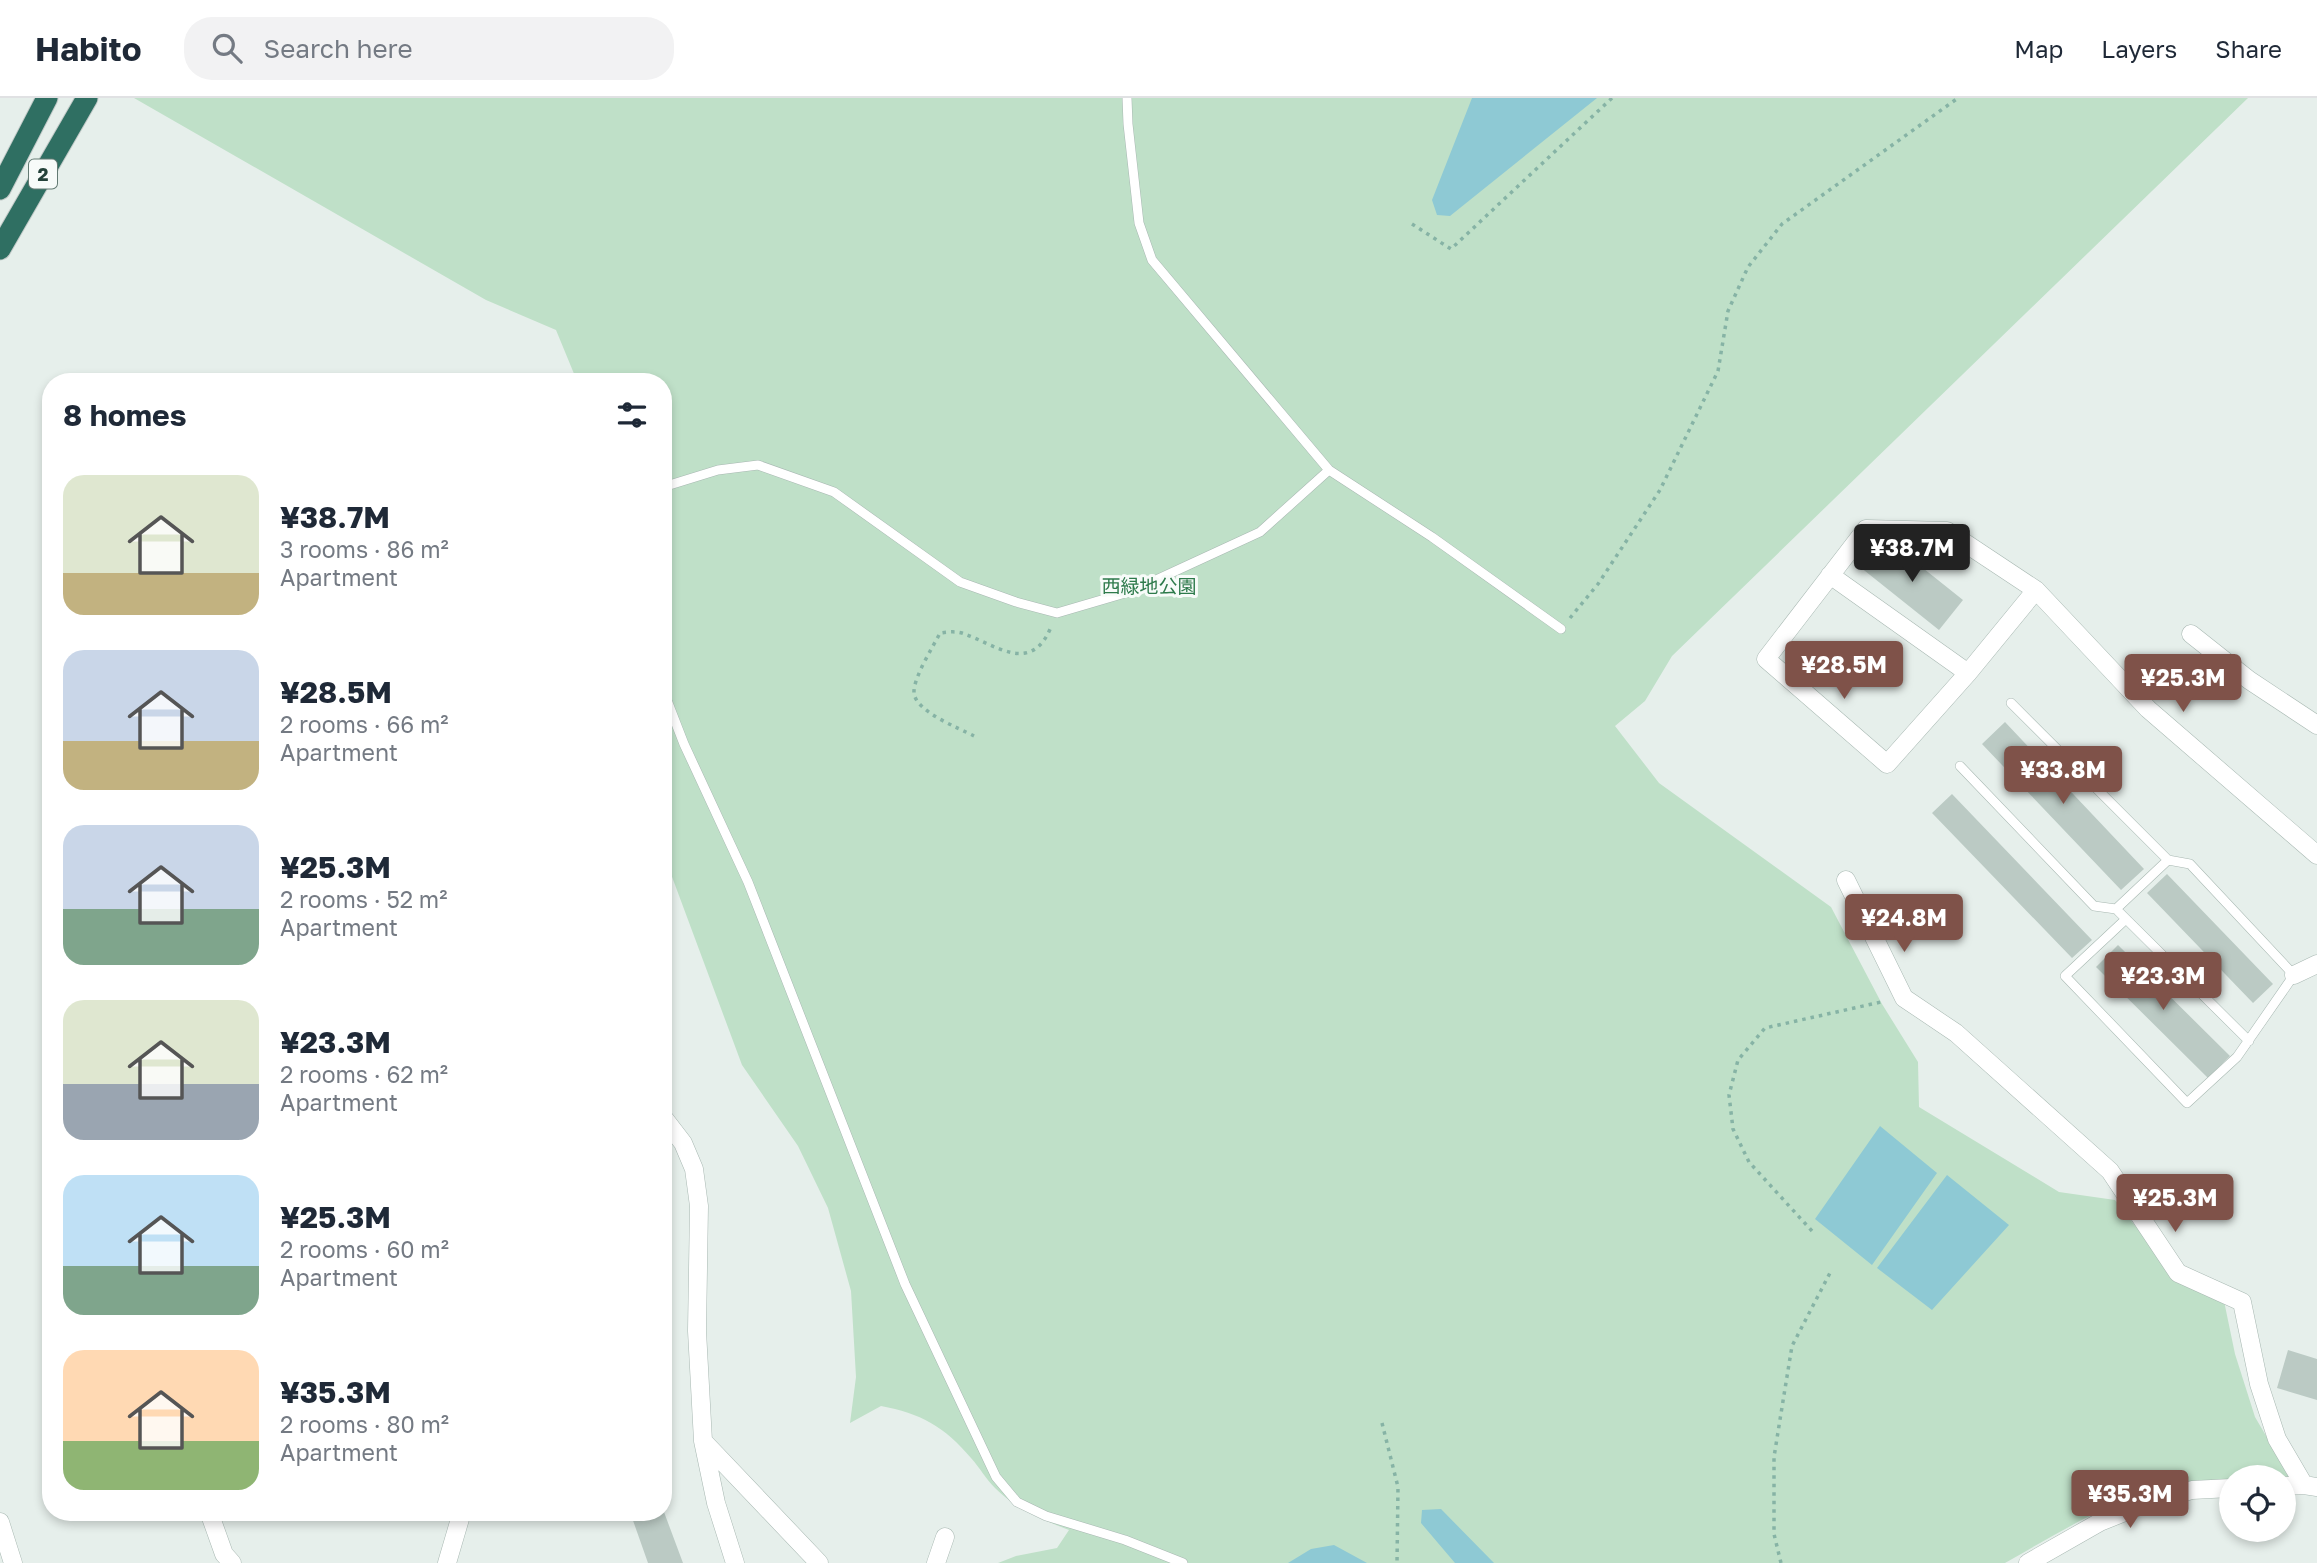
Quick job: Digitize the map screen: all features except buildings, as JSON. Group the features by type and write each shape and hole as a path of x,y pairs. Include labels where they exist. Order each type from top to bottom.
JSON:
{"highway":[{"name":"2","path":"0,189 47,98"},
{"name":"2","path":"0,249 87,98"}],"street":[{"path":"2036,590 1968,673 1887,764 1766,659 1866,529 1947,531 2036,590 2148,709 2317,855"},
{"path":"1830,575 1968,673"},
{"path":"2191,634 2249,680 2317,725"},
{"path":"1846,880 1904,998 1955,1033 2110,1171 2178,1273 2242,1302 2259,1384 2277,1439 2311,1486"},
{"path":"2294,975 2317,964"},
{"path":"672,1129 683,1143 694,1169 696,1182 699,1206 697,1331 703,1441 716,1503 735,1563"},
{"path":"703,1441 819,1563"},
{"path":"2028,1563 2100,1522 2142,1505 2192,1490 2219,1489"},
{"path":"212,1521 224,1554 232,1563"},
{"path":"447,1563 459,1521"},
{"path":"0,1522 13,1563"},
{"path":"936,1563 945,1537"}],"lane":[{"path":"1127,98 1139,223 1152,260 1329,470 1433,537 1561,629"},
{"path":"672,485 718,470 758,465 834,492 960,582 1016,602 1057,612 1132,591 1260,532 1329,470"},
{"path":"2011,703 2168,860 2190,864 2294,975 2237,1057 2187,1103 2065,976 2126,919"},
{"path":"672,713 748,881 905,1284 996,1477 1017,1502 1046,1516 1125,1540 1183,1563"},
{"path":"1960,766 2094,906 2116,909 2249,1041"},
{"path":"2116,909 2168,860"}],"path":[{"path":"1412,224 1451,248 1612,98"},
{"path":"1561,629 1598,584 1660,490 1718,371 1728,311 1748,267 1782,224 1958,98"},
{"path":"974,736 919,705 914,692 940,633 959,632 1012,655 1026,654 1038,647 1048,634 1057,612"},
{"path":"1812,1231 1749,1163 1733,1129 1729,1095 1738,1060 1765,1028 1881,1002"},
{"path":"1781,1563 1774,1534 1774,1457 1792,1346 1831,1271"},
{"path":"1382,1423 1398,1487 1397,1563"}],"green space":[{"name":"西緑地公園","path":"134,98 2248,98 1672,656 1645,701 1615,726 1659,783 1831,907 1882,1004 1918,1062 1919,1107 2059,1192 2115,1200 2171,1272 2224,1301 2235,1354 2255,1417 2283,1465 2219,1465 2219,1481 2168,1487 2113,1505 2005,1563 998,1563 1016,1556 1057,1548 1069,1530 1039,1518 1011,1502 992,1485 961,1447 920,1417 881,1406 850,1423 856,1377 851,1291 828,1208 798,1146 742,1065 672,877 672,373 574,373 556,330 486,300"}],"water":[{"path":"1472,98 1597,98 1450,216 1437,215 1432,200"},
{"path":"1880,1126 1937,1173 1872,1265 1815,1219"},
{"path":"1947,1175 2009,1225 1932,1310 1877,1268"},
{"path":"1441,1509 1494,1563 1455,1563 1421,1523 1422,1510"},
{"path":"1334,1545 1367,1563 1288,1563 1311,1549"}]}
